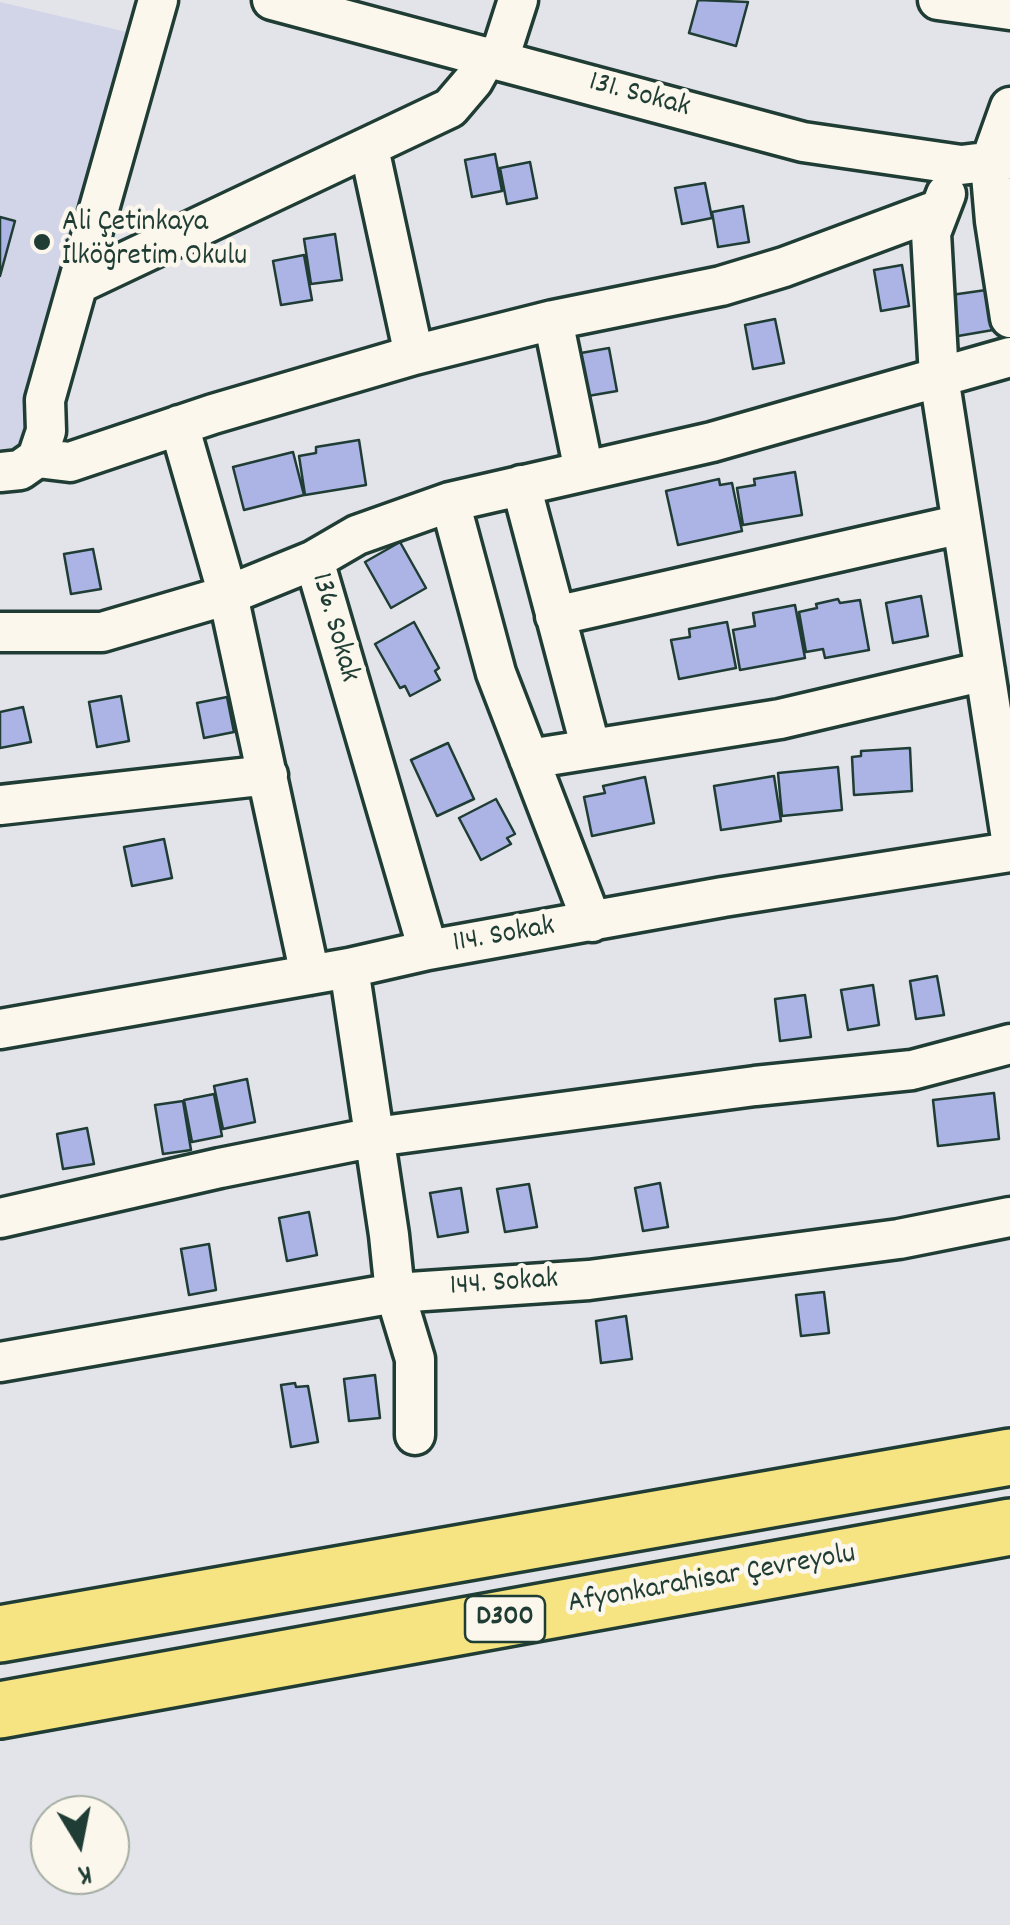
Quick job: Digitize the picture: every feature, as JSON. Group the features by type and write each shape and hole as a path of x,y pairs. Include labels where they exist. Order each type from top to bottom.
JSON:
{"highway":[{"name":"D300","path":"0,1634 1010,1457"},
{"name":"Afyonkarahisar Çevreyolu","path":"0,1710 1010,1528"}],"street":[{"path":"0,472 20,470 37,458 46,431 46,400 158,0"},
{"name":"131. Sokak","path":"272,0 803,142 987,162"},
{"path":"78,284 450,108 493,57 518,0"},
{"path":"938,0 1010,10"},
{"path":"37,458 70,462 414,355 553,320 722,286 784,267 938,210 987,162 1010,107"},
{"path":"370,148 414,355"},
{"path":"987,162 1010,318"},
{"path":"938,210 931,233 939,377 1010,832"},
{"path":"553,320 584,471"},
{"path":"314,560 356,536 450,502 712,442 1010,357"},
{"path":"180,425 228,596 310,974"},
{"path":"521,485 592,748"},
{"path":"450,502 485,640 592,922"},
{"path":"555,616 962,524"},
{"name":"136. Sokak","path":"0,632 102,632 228,596 314,560 428,950"},
{"path":"528,759 780,719 984,672"},
{"path":"0,805 268,774"},
{"name":"114. Sokak","path":"0,1029 724,897 1010,852"},
{"path":"349,968 394,1292 415,1360 415,1435"},
{"path":"0,1218 374,1137 755,1086 912,1070 1010,1044"},
{"name":"144. Sokak","path":"0,1362 394,1292 589,1280 899,1239 1010,1217"}],"shaded area":[{"name":"Ali Çetinkaya İlköğretim Okulu","path":"0,2 135,34 31,457 0,449"}],"building":[{"path":"698,0 748,2 736,46 689,33"},
{"path":"495,154 502,191 472,197 465,160"},
{"path":"530,162 537,198 507,204 500,168"},
{"path":"705,183 712,218 682,224 675,188"},
{"path":"743,206 749,242 718,247 712,212"},
{"path":"0,217 15,221 0,276"},
{"path":"335,234 342,280 311,284 304,239"},
{"path":"304,255 312,300 281,305 273,261"},
{"path":"902,265 909,306 881,311 874,270"},
{"path":"986,290 993,330 958,336 951,295"},
{"path":"775,319 784,363 753,369 745,325"},
{"path":"609,348 617,391 588,396 581,353"},
{"path":"359,440 366,485 305,495 299,456 316,453 316,447"},
{"path":"293,452 304,495 244,510 233,467"},
{"path":"795,472 802,515 743,525 737,488 755,485 754,479"},
{"path":"719,479 720,485 732,483 742,531 678,545 666,491"},
{"path":"400,542 426,588 391,608 365,562"},
{"path":"93,549 101,589 71,594 64,554"},
{"path":"921,596 928,636 893,643 886,603"},
{"path":"838,599 840,603 860,600 869,650 825,658 823,649 806,652 799,612"},
{"path":"795,605 805,658 740,670 733,630 755,626 753,613"},
{"path":"414,622 439,668 435,671 440,680 410,696 405,686 400,688 375,644"},
{"path":"727,622 736,668 679,679 671,640 690,637 689,629"},
{"path":"121,696 129,741 97,747 89,702"},
{"path":"227,697 234,732 204,738 197,703"},
{"path":"23,707 31,742 0,748 0,712"},
{"path":"448,743 474,799 437,816 411,760"},
{"path":"910,748 912,791 854,795 852,757 861,756 861,751"},
{"path":"838,767 842,810 782,816 778,773"},
{"path":"774,776 781,821 721,830 714,786"},
{"path":"645,777 654,823 592,836 584,797 605,793 603,786"},
{"path":"496,799 515,834 507,838 511,844 481,860 459,818"},
{"path":"164,839 172,878 132,886 124,847"},
{"path":"937,976 944,1015 916,1019 910,981"},
{"path":"873,985 879,1025 848,1030 841,990"},
{"path":"805,995 811,1037 780,1041 775,999"},
{"path":"247,1079 255,1122 223,1129 214,1086"},
{"path":"994,1093 999,1139 938,1146 933,1100"},
{"path":"214,1094 222,1136 192,1142 184,1100"},
{"path":"183,1101 191,1150 163,1154 155,1105"},
{"path":"87,1128 94,1164 63,1169 57,1134"},
{"path":"660,1183 668,1227 643,1231 635,1188"},
{"path":"529,1184 537,1227 505,1232 497,1189"},
{"path":"461,1188 468,1232 438,1237 430,1193"},
{"path":"309,1212 317,1255 287,1261 279,1218"},
{"path":"209,1244 216,1290 189,1295 181,1249"},
{"path":"824,1292 829,1333 801,1336 796,1295"},
{"path":"626,1316 632,1359 601,1363 596,1321"},
{"path":"375,1375 380,1418 349,1421 344,1379"},
{"path":"295,1383 296,1387 308,1386 318,1442 291,1447 281,1385"}],"place":[{"name":"Ali Çetinkaya İlköğretim Okulu","path":"42,242"}]}
